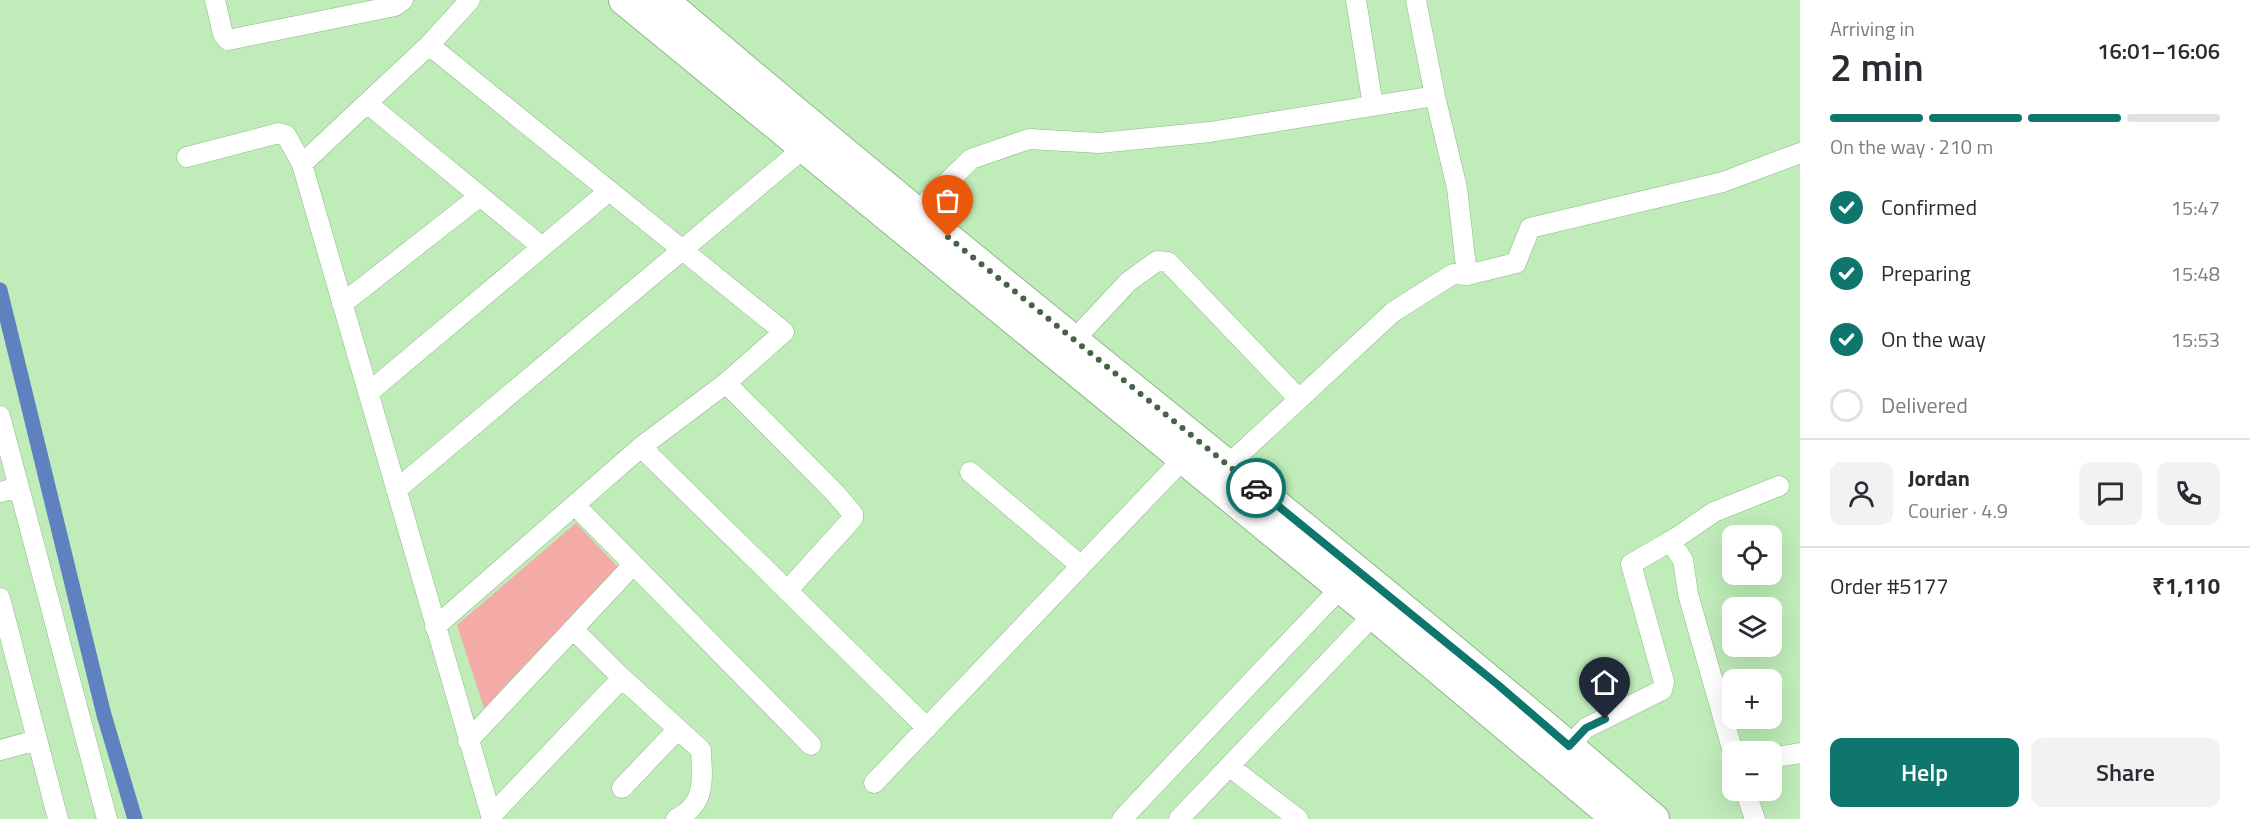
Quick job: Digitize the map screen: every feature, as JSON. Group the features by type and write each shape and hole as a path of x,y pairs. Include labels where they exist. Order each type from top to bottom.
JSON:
{"highway":[{"path":"624,0 1184,459 1349,579 1569,746 1654,819"},
{"path":"676,3 918,212 1228,465 1349,579"},
{"path":"1382,606 1617,819"}],"street":[{"path":"215,0 220,25 228,40 395,6 403,0"},
{"path":"302,165 429,45 470,0"},
{"path":"1356,0 1373,106"},
{"path":"1416,0 1435,96 1457,188 1467,275"},
{"path":"429,45 784,332 726,383 641,447 435,627"},
{"path":"918,212 971,159 1029,139 1099,143 1144,139 1222,130 1435,96"},
{"path":"367,103 542,247"},
{"path":"187,157 279,133 286,135 302,165 491,817 622,678"},
{"path":"396,489 805,147"},
{"path":"1228,465 1393,312 1453,274 1467,275 1516,263 1530,228 1723,183 1800,153"},
{"path":"368,393 609,190"},
{"path":"342,304 480,196"},
{"path":"1074,340 1128,282 1157,261 1168,262 1299,399"},
{"path":"726,383 853,514 853,518 844,530 787,591"},
{"path":"0,416 9,490 107,819"},
{"path":"641,447 927,728"},
{"path":"874,783 1080,565 1184,459"},
{"path":"970,472 1080,565"},
{"path":"1569,746 1586,728 1662,690 1664,682 1631,564 1714,512 1779,486"},
{"path":"575,505 811,745"},
{"path":"1670,541 1683,560 1688,594 1730,741"},
{"path":"468,741 633,565"},
{"path":"1122,819 1349,579"},
{"path":"0,598 58,819"},
{"path":"1179,819 1382,606"},
{"path":"573,629 622,678 701,750 699,799 692,809 676,819"},
{"path":"622,788 678,729"},
{"path":"0,750 37,740"},
{"path":"1782,756 1800,753"},
{"path":"1229,766 1298,819"},
{"path":"1749,801 1755,819"}],"shaded area":[{"path":"576,523 618,567 484,708 457,625"}],"waterway":[{"path":"0,290 104,715 135,819"}],"way so far":[{"path":"948,237 1256,488"}],"route":[{"path":"1256,488 1497,684 1569,746 1586,728 1605,719"}]}
